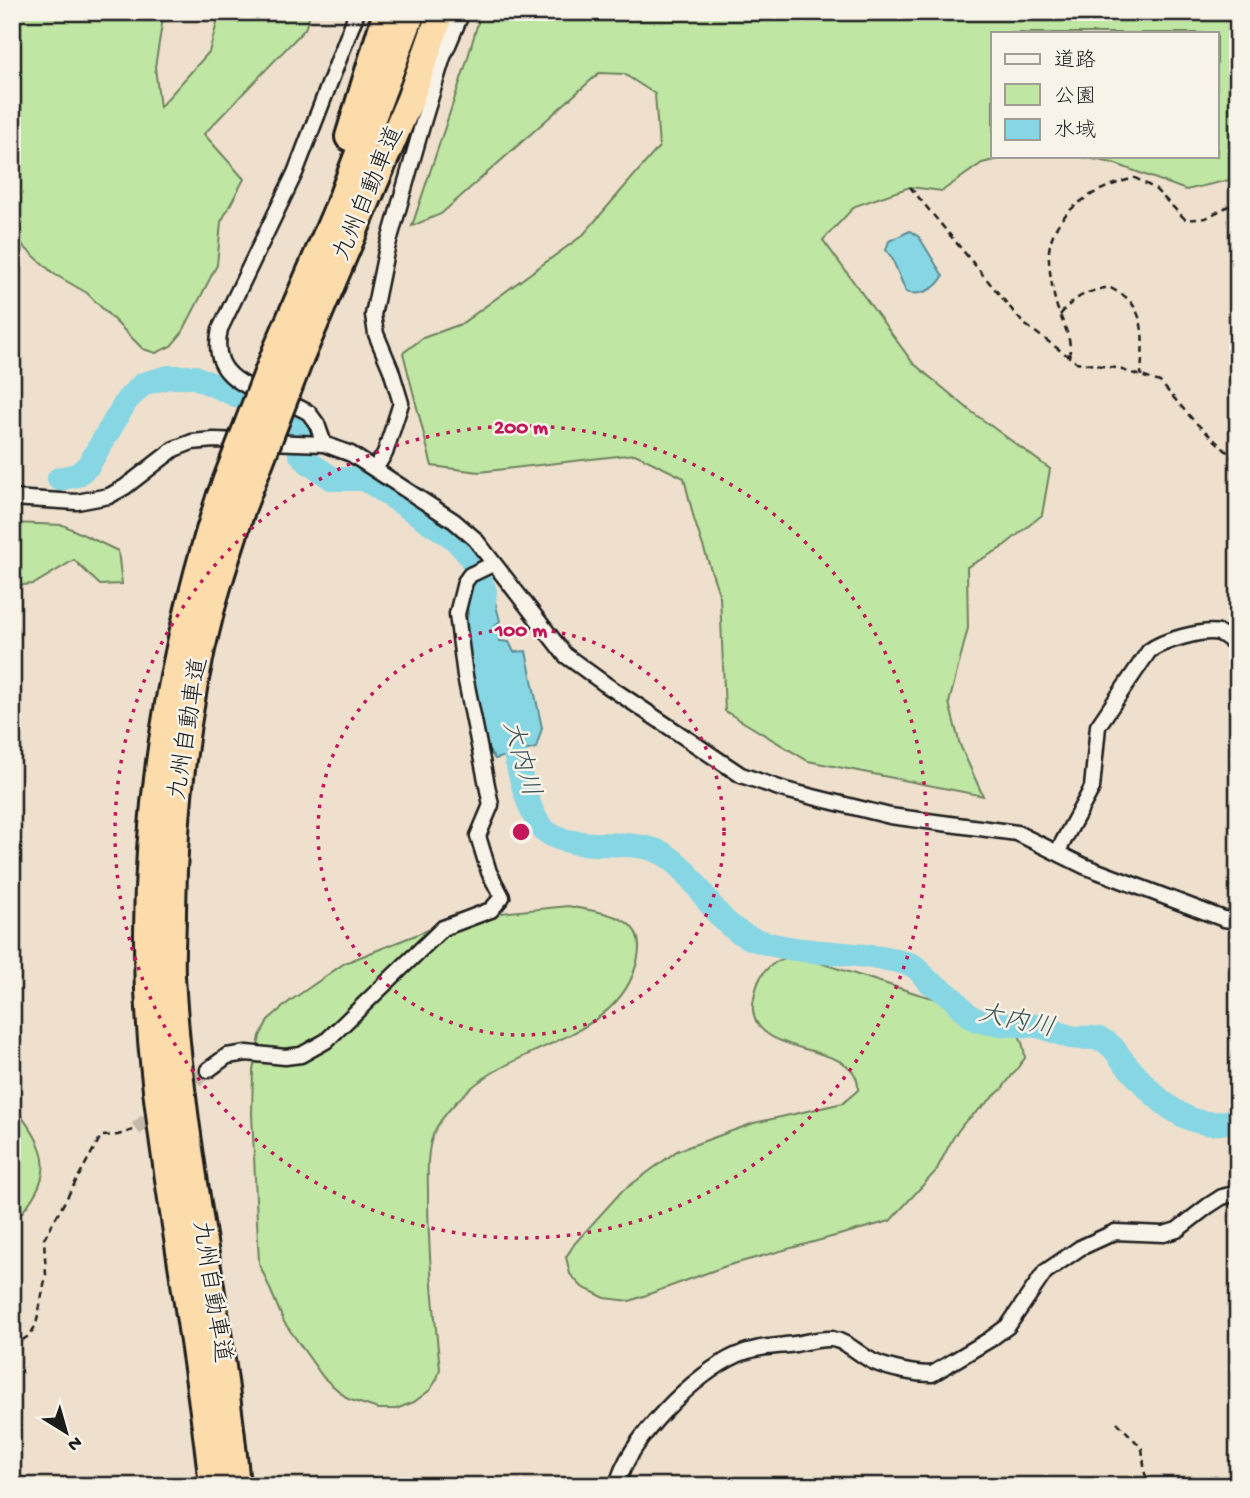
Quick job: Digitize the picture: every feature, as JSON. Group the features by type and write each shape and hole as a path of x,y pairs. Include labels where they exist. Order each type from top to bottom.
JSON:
{"highway":[{"path":"289,322 387,12"},
{"name":"九州自動車道","path":"287,356 289,322 339,206 412,12"},
{"name":"九州自動車道","path":"213,1486 155,1071 149,992 148,912 152,829 167,704 196,578 231,502 287,356 410,99 440,12"},
{"name":"九州自動車道","path":"231,502 190,705 174,833 171,973 178,1066 236,1486"}],"street":[{"path":"324,444 317,424 309,413 232,378 220,363 217,349 220,329 295,173 357,12"},
{"path":"375,469 385,453 401,403 376,334 373,315 386,252 424,119 443,57 461,12"},
{"path":"12,498 77,502 109,496 174,449 192,442 214,440 324,444 351,454 454,521 475,539 565,655 741,775 785,790 890,816 1017,833 1084,866 1224,919 1238,921"},
{"path":"208,1070 227,1056 247,1053 285,1057 302,1055 326,1041 443,928 491,910 502,897 489,872 478,836 491,805 465,676 457,614 465,582 470,575 494,564"},
{"path":"1058,851 1092,788 1098,726 1149,651 1159,644 1206,633 1220,633 1238,646"},
{"path":"617,1486 630,1457 678,1397 694,1382 739,1354 764,1346 833,1339 847,1344 872,1361 932,1374 1009,1326 1045,1272 1073,1252 1115,1233 1164,1234 1177,1230 1222,1197 1238,1193"}],"path":[{"path":"1069,357 1072,347 1055,301 1049,251 1056,230 1076,205 1097,190 1135,178 1154,188 1186,220 1206,218 1238,201"},
{"path":"910,187 1023,323 1076,362 1116,368 1160,382 1194,421 1238,462"},
{"path":"1060,315 1071,301 1089,291 1109,287 1128,299 1139,316 1143,339 1141,376"},
{"path":"12,1347 30,1335 36,1325 46,1275 44,1239 101,1136 118,1135 135,1129"},
{"path":"1117,1422 1142,1448 1145,1474 1151,1486"}],"green space":[{"path":"12,12 164,12 155,67 160,107 209,52 220,12 311,12 305,29 204,134 244,179 221,222 217,265 182,333 171,346 156,353 143,349 87,293 54,274 22,245 12,230"},
{"path":"481,12 1219,12 1238,33 1238,178 1186,190 1113,163 1087,158 1218,158 1218,32 991,32 991,158 1003,158 982,163 942,191 910,187 855,206 823,240 913,363 972,412 1050,469 1042,515 1000,549 967,567 968,628 949,703 960,745 983,796 808,761 725,711 720,597 694,519 684,478 635,454 479,472 432,466 403,353 423,338 461,324 583,235 659,147 655,94 624,74 599,73 441,214 412,226"},
{"path":"12,523 63,525 118,551 122,584 100,585 74,560 34,584 12,586"},
{"path":"568,906 618,918 628,923 635,931 639,942 638,957 630,982 616,1001 598,1018 486,1077 463,1095 442,1119 433,1135 428,1157 430,1259 440,1369 437,1379 430,1390 414,1402 396,1409 378,1409 348,1399 323,1377 284,1322 259,1263 252,1114 253,1070 260,1036 268,1020 290,1001 345,963 461,917"},
{"path":"795,955 918,994 1002,1016 1018,1034 1025,1058 1001,1090 964,1123 936,1171 890,1221 726,1266 630,1301 605,1298 582,1287 570,1274 566,1257 575,1243 621,1192 677,1151 754,1123 843,1103 858,1090 855,1074 843,1063 772,1037 759,1026 753,1010 758,982 770,966"},
{"path":"12,1105 35,1137 44,1165 36,1192 12,1224"}],"water":[{"path":"910,231 919,237 943,276 932,288 922,293 906,292 886,250 889,241"},
{"path":"491,586 500,621 495,626 500,641 509,642 514,652 526,651 542,728 536,748 495,759 482,740 462,637 468,613 465,598 467,589 480,591"}],"waterway":[{"name":"大内川","path":"59,479 77,475 88,466 127,400 143,384 168,377 195,377 288,418 299,434 300,453 308,462 333,479 365,479 454,538 470,556 485,591 482,621"},
{"name":"大内川","path":"507,720 531,809 544,830 556,837 585,843 648,848 662,853 686,873 726,922 753,939 790,948 870,957 912,965 979,1021 1036,1026 1071,1037 1102,1040 1112,1047 1147,1088 1174,1110 1204,1123 1221,1123 1238,1118"}],"tunnel":[{"path":"180,1094 208,1070"},
{"path":"136,1129 161,1109"}]}
